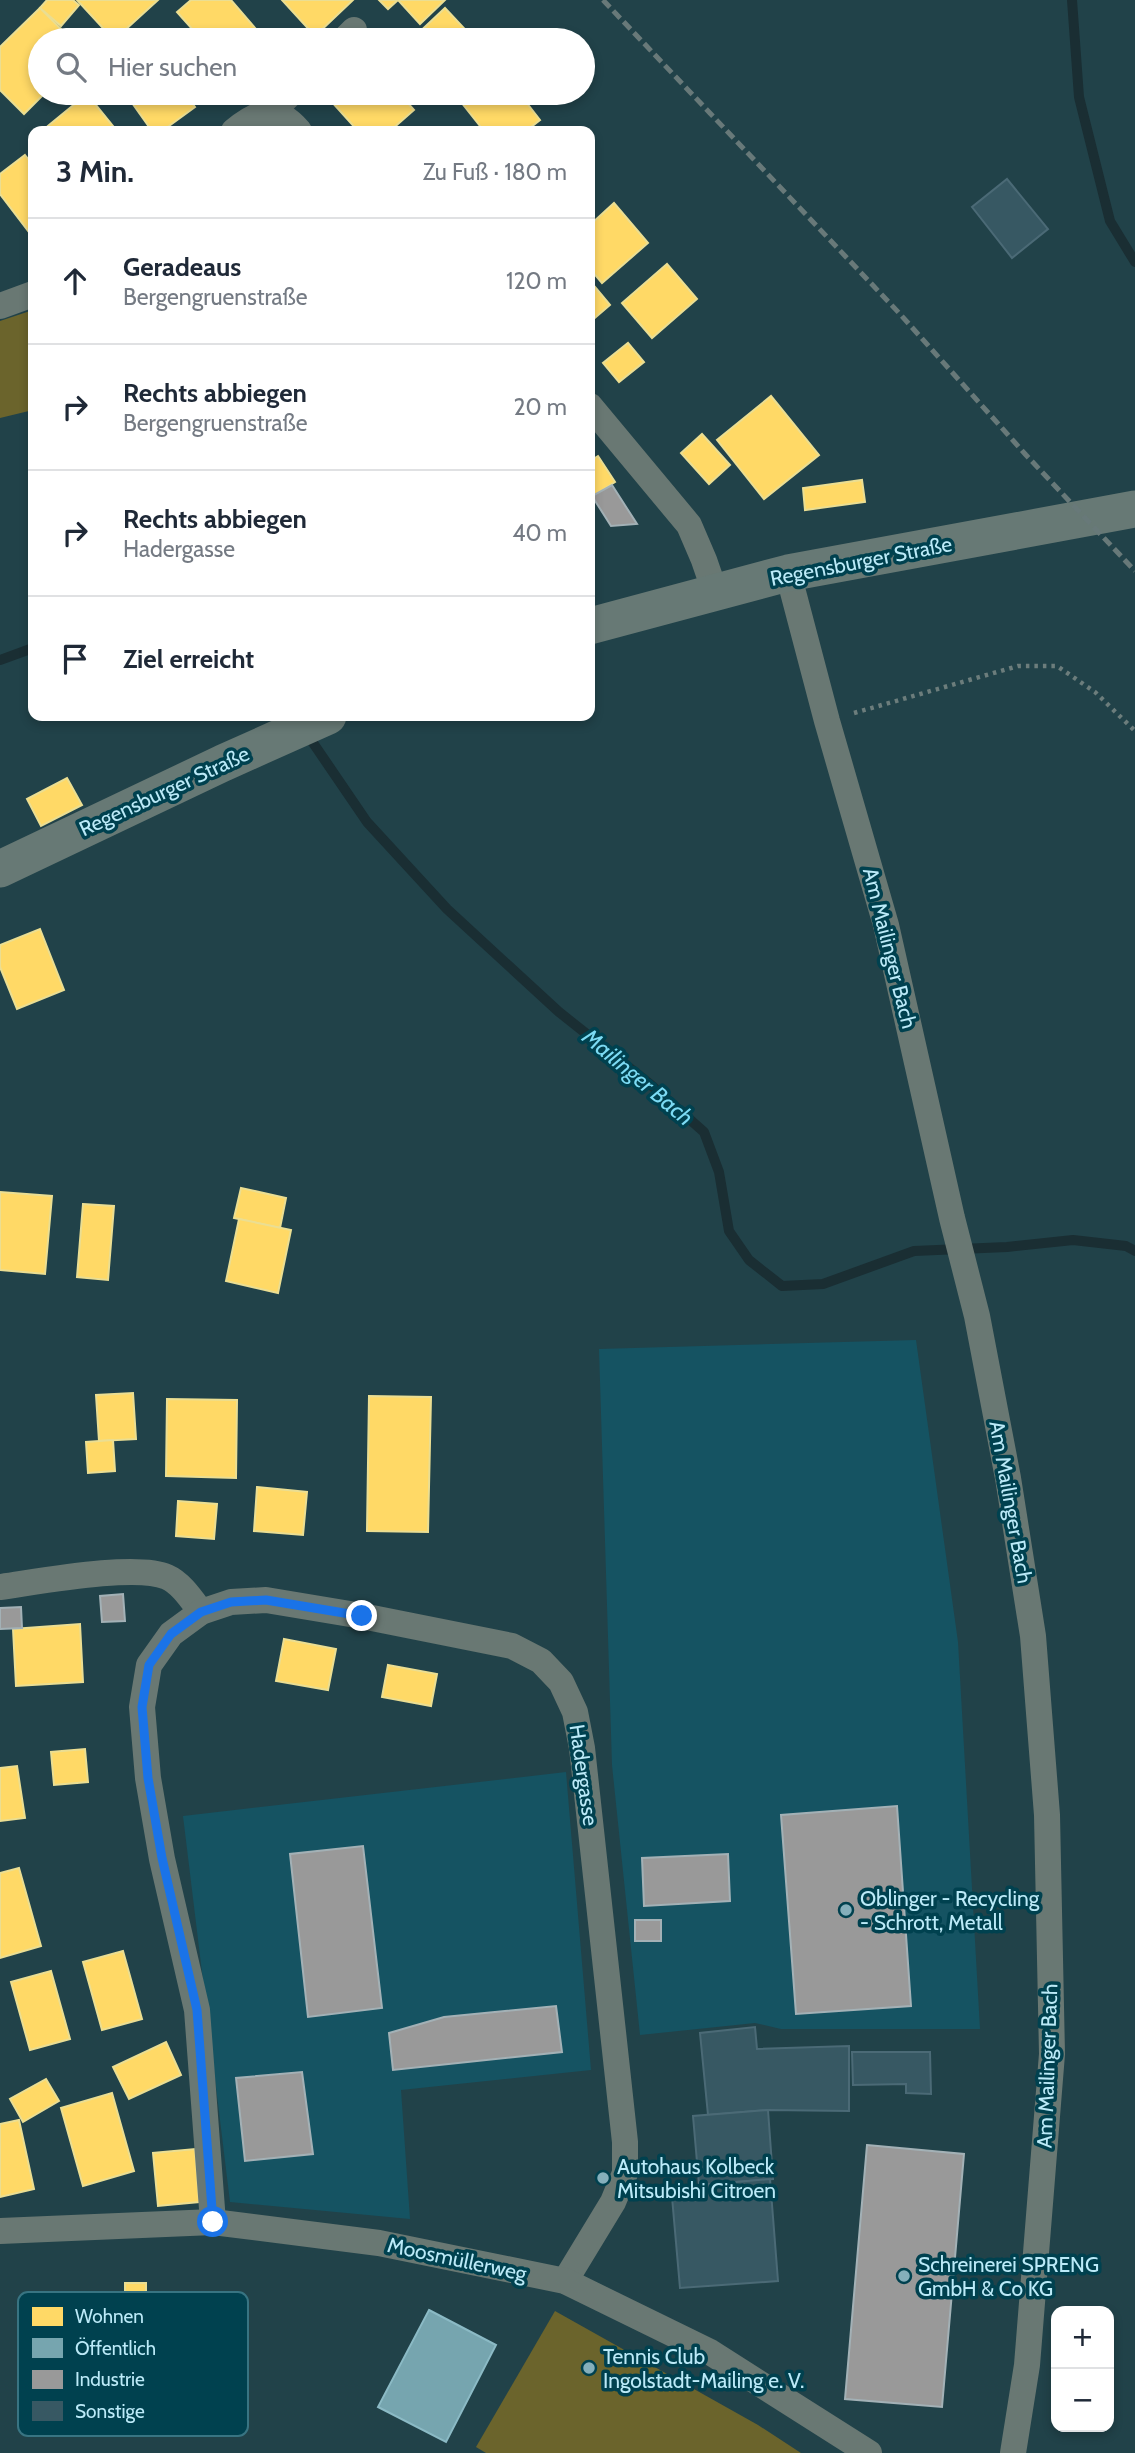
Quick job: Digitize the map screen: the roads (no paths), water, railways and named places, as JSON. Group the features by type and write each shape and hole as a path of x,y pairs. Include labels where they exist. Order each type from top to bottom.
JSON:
{"street":[{"path":"240,126 251,117 272,112 279,105"},
{"path":"272,112 295,126"},
{"path":"0,306 28,296"},
{"path":"595,412 689,525 715,592"},
{"name":"Regensburger Straße","path":"595,625 788,573 1135,509"},
{"name":"Am Mailinger Bach","path":"788,573 827,721 886,925 952,1218 977,1316 1008,1478 1033,1636 1047,1815 1052,2054 1027,2365 1013,2453"},
{"name":"Regensburger Straße","path":"0,869 317,721"},
{"path":"0,1587 140,1571 168,1577 187,1594 201,1612"},
{"name":"Hadergasse","path":"213,2222 197,2010 155,1818 148,1778 142,1707 149,1665 171,1634 201,1612 231,1602 266,1600 512,1646 541,1661 561,1682 575,1712 582,1748 625,2142 625,2174 565,2281"},
{"name":"Moosmüllerweg","path":"0,2231 213,2222 379,2243 565,2281 710,2352 869,2453"}],"waterway":[{"path":"1072,0 1079,97 1110,221 1135,262"},
{"name":"Mailinger Bach","path":"0,660 28,650"},
{"name":"Mailinger Bach","path":"307,734 367,822 447,909 559,1012 651,1085 704,1132 719,1172 729,1231 749,1260 782,1286 823,1284 914,1251 1007,1247 1073,1240 1126,1246 1135,1251"}],"railway":[{"path":"603,0 900,314 1026,455 1135,571"}],"place":[{"name":"Oblinger - Recycling - Schrott, Metall","path":"846,1910"},
{"name":"Autohaus Kolbeck Mitsubishi Citroen","path":"603,2178"},
{"name":"Schreinerei SPRENG GmbH & Co KG","path":"904,2276"},
{"name":"Tennis Club Ingolstadt-Mailing e. V.","path":"589,2368"}]}
